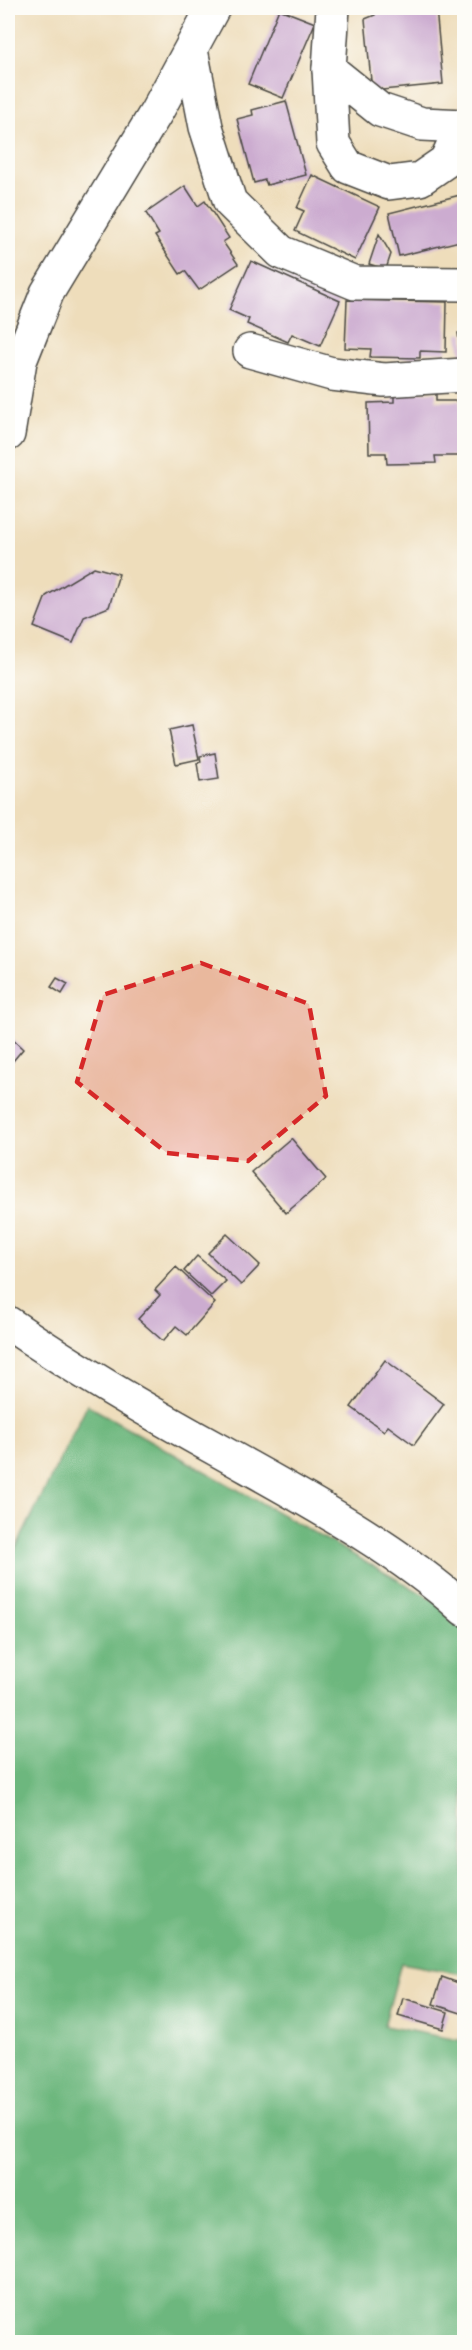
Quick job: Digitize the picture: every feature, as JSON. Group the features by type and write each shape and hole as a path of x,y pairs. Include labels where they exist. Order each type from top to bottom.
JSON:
{"street":[{"path":"8,434 12,375 20,361 47,293 191,50 213,8"},
{"path":"329,69 380,110 423,124 463,126 447,161 420,179 388,183 348,167 333,143 329,69 333,8"},
{"path":"191,50 206,127 230,202 281,252 355,283 465,284"},
{"path":"250,351 332,374 384,380 465,375"},
{"path":"8,1323 81,1373 323,1509 443,1590 465,1609"}],"highlighted area":[{"path":"201,963 309,1004 326,1096 248,1161 167,1153 77,1082 103,995"}],"green space":[{"path":"87,1405 434,1600 464,1629 464,1974 401,1963 384,2026 464,2041 464,2342 8,2342 8,1564"}],"building":[{"path":"375,8 436,8 443,84 372,91 365,19 375,15"},
{"path":"279,9 315,23 283,98 248,84"},
{"path":"286,101 306,175 267,185 265,180 254,183 237,119 253,115 252,110"},
{"path":"312,175 380,207 355,260 295,231 304,211 297,208"},
{"path":"185,186 198,206 205,201 229,238 223,242 238,264 199,290 185,271 180,274 155,236 159,234 146,213"},
{"path":"464,194 464,240 399,256 389,213"},
{"path":"379,234 391,254 386,269 369,264"},
{"path":"251,261 340,301 320,346 292,334 288,342 247,324 249,319 229,310"},
{"path":"347,300 447,302 446,352 420,351 420,358 370,357 371,349 345,348"},
{"path":"458,333 464,333 464,362 462,362"},
{"path":"436,392 436,401 460,401 461,456 435,456 436,463 387,464 386,453 369,453 368,403 394,402 394,393"},
{"path":"94,567 119,574 109,607 84,617 73,643 34,627 46,596"},
{"path":"192,725 199,759 176,764 169,730"},
{"path":"215,753 219,779 200,782 197,763 201,762 200,756"},
{"path":"57,978 68,984 62,994 51,987"},
{"path":"8,1035 23,1049 8,1067"},
{"path":"291,1138 326,1179 286,1213 251,1172"},
{"path":"227,1234 260,1265 241,1285 208,1253"},
{"path":"197,1256 226,1281 211,1296 184,1271"},
{"path":"176,1267 215,1303 187,1335 176,1326 163,1341 138,1319 160,1295 155,1290"},
{"path":"385,1360 444,1404 414,1445 388,1426 384,1431 351,1407"},
{"path":"442,1977 464,1985 464,2014 433,2004"},
{"path":"403,1998 448,2012 443,2029 398,2016"}]}
